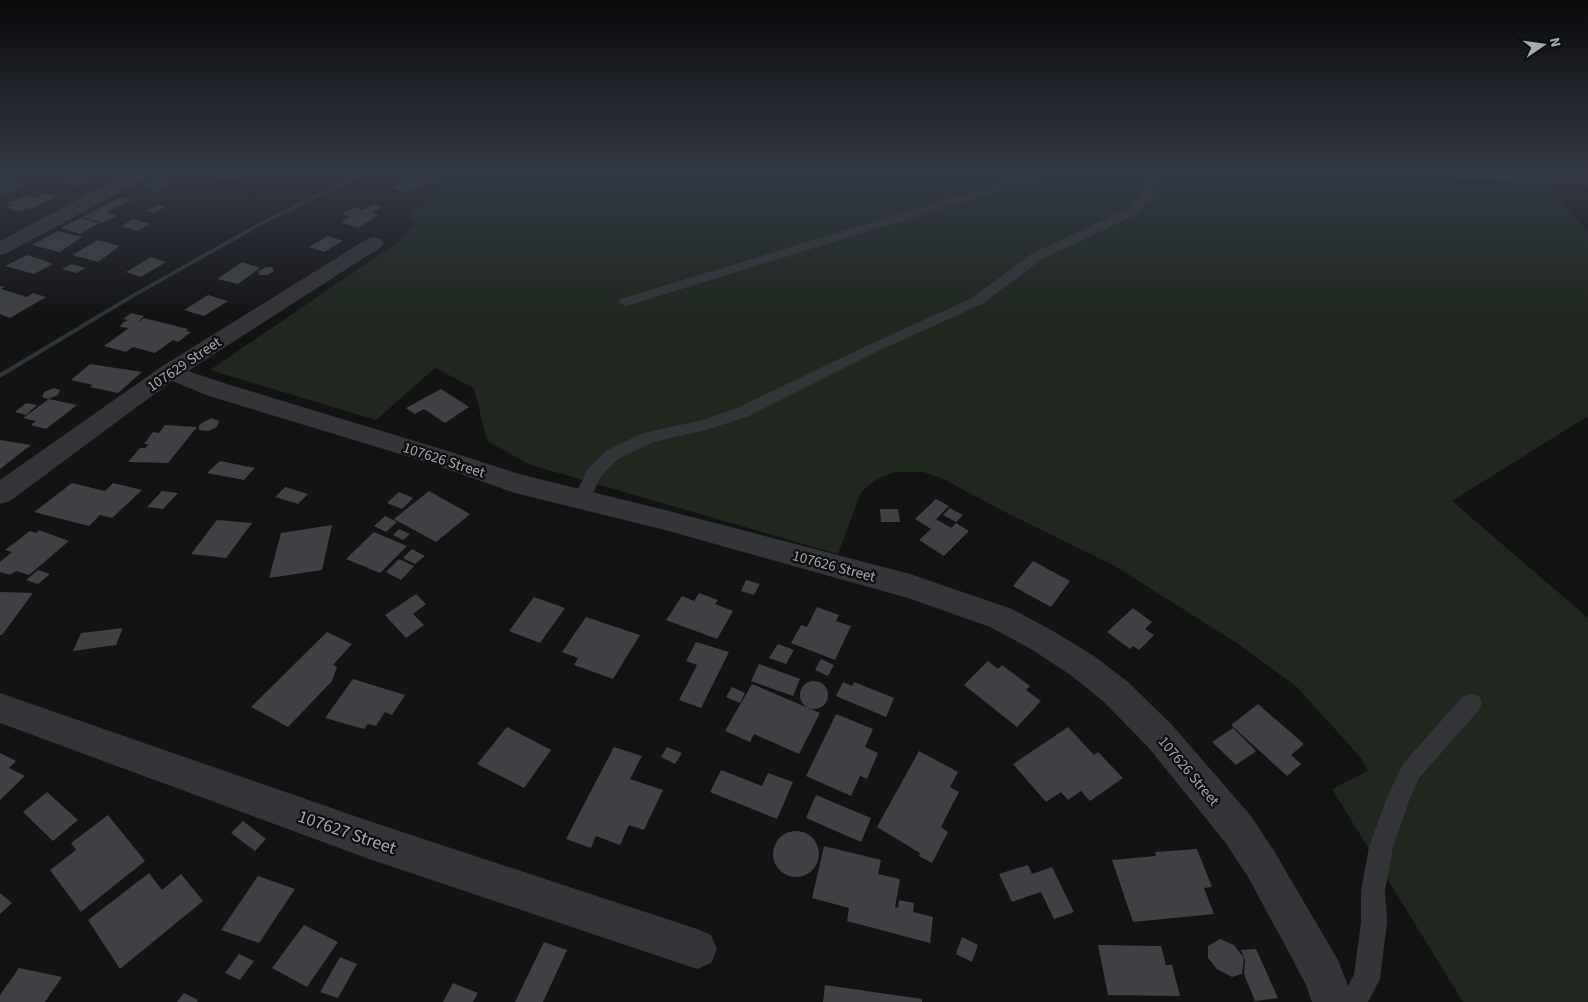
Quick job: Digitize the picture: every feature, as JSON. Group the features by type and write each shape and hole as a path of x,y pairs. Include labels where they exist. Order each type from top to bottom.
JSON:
{"street":[{"path":"0,249 49,222"},
{"name":"107629 Street","path":"0,494 169,372 374,243"},
{"name":"107626 Street","path":"169,372 218,390 515,483 910,586 1000,618 1083,666 1116,692 1160,736 1238,830 1261,864 1323,975 1335,1002"},
{"name":"107627 Street","path":"0,708 368,840 697,949"}],"lane":[{"path":"625,302 887,222"},
{"path":"582,499 594,473 612,455 649,437 706,425 743,412 869,350 977,301 1036,257 1110,222"},
{"path":"1335,1002 1356,997 1367,979 1374,922 1373,891 1381,847 1398,795 1411,771 1471,703"}],"shaded area":[{"path":"1579,222 1588,233 1588,416 1452,501 1588,618 1588,1002 1463,1002 1332,789 1368,771 1361,758 1296,686 1238,644 1115,566 941,478 923,472 895,472 881,477 870,484 861,492 838,554 531,465 487,441 474,388 435,368 376,420 210,370 398,242 415,223"}],"building":[{"path":"73,222 99,223 80,234 61,228"},
{"path":"128,222 150,224 138,231 121,226"},
{"path":"341,222 368,222 358,228"},
{"path":"58,231 82,237 60,252 32,245"},
{"path":"328,236 343,241 324,252 309,247"},
{"path":"98,240 120,246 98,262 72,255"},
{"path":"27,255 53,264 34,274 5,266"},
{"path":"151,257 166,262 141,277 126,272"},
{"path":"242,262 260,268 238,284 217,279"},
{"path":"71,264 86,268 76,273 62,269"},
{"path":"266,267 272,267 274,271 267,275 259,275 259,271"},
{"path":"0,286 5,287 1,289 27,297 33,293 46,297 10,318 0,314"},
{"path":"208,295 228,301 204,316 184,310"},
{"path":"131,313 144,316 137,323 144,318 188,329 186,331 191,332 178,342 173,340 155,353 133,347 126,352 104,346 129,328 120,327 122,323 128,320 123,319"},
{"path":"90,364 142,372 118,393 90,387 93,385 71,380"},
{"path":"54,388 60,390 58,395 48,399 42,397 44,392"},
{"path":"441,389 469,407 445,423 424,409 415,414 406,408"},
{"path":"49,399 77,405 46,429 31,425 36,421 23,418"},
{"path":"26,403 37,405 26,415 15,412"},
{"path":"211,418 219,421 217,427 209,431 199,430 199,425"},
{"path":"165,425 197,427 168,463 128,462 140,448 145,448 149,444 144,444 153,432 159,433"},
{"path":"0,440 31,445 0,469"},
{"path":"220,461 255,468 244,480 207,473"},
{"path":"72,483 105,491 113,483 142,490 112,518 100,515 89,526 34,512"},
{"path":"285,487 308,494 298,504 275,497"},
{"path":"162,491 178,493 163,509 147,507"},
{"path":"429,491 470,514 436,542 394,519"},
{"path":"399,492 413,498 402,509 387,503"},
{"path":"936,499 949,506 936,519 951,528 956,523 969,531 944,556 919,540 931,529 915,519"},
{"path":"950,508 963,515 956,522 943,515"},
{"path":"880,509 898,509 900,522 881,522"},
{"path":"385,516 397,522 386,532 374,526"},
{"path":"217,520 252,523 226,558 191,554"},
{"path":"332,525 322,570 269,578 281,533"},
{"path":"399,529 410,534 403,540 393,535"},
{"path":"39,530 69,541 29,575 16,571 10,575 0,572 0,562 12,552 5,550 30,531 36,533"},
{"path":"374,532 407,546 380,573 346,559"},
{"path":"412,549 425,556 415,564 403,558"},
{"path":"399,559 414,566 401,580 386,572"},
{"path":"1033,561 1070,581 1051,607 1013,586"},
{"path":"38,570 50,574 38,584 26,580"},
{"path":"746,580 760,584 754,595 741,591"},
{"path":"0,592 33,593 2,635 0,635"},
{"path":"699,593 718,600 715,604 733,611 717,639 666,620 682,596 694,601"},
{"path":"416,594 426,604 413,614 424,625 406,638 385,615"},
{"path":"534,597 565,608 540,643 509,631"},
{"path":"817,607 839,615 836,621 851,626 835,660 791,643 801,625 807,627"},
{"path":"1133,608 1152,622 1145,629 1154,635 1139,650 1133,646 1130,649 1107,632"},
{"path":"586,617 640,635 613,679 574,665 578,658 562,652"},
{"path":"123,628 116,645 73,651 81,633"},
{"path":"327,632 352,644 333,665 337,667 332,681 288,727 251,707"},
{"path":"696,642 729,652 701,708 679,700 697,665 686,661"},
{"path":"778,644 794,650 786,664 769,658"},
{"path":"821,659 834,665 828,676 815,670"},
{"path":"988,661 998,669 1002,665 1030,686 1026,690 1041,701 1017,727 964,685"},
{"path":"759,664 800,679 793,696 751,681"},
{"path":"353,679 405,695 392,715 385,712 376,726 368,724 364,729 325,718"},
{"path":"814,681 824,685 828,695 824,705 814,709 804,705 800,695 804,685"},
{"path":"843,682 852,686 854,682 894,698 886,717 836,696"},
{"path":"752,684 820,713 799,754 754,734 750,742 725,731"},
{"path":"732,687 745,693 740,703 726,697"},
{"path":"1258,704 1304,744 1291,755 1301,764 1287,776 1231,725"},
{"path":"836,714 873,729 865,747 878,753 867,779 860,776 851,796 806,776"},
{"path":"507,727 551,750 524,788 477,764"},
{"path":"1068,727 1094,755 1098,752 1123,778 1090,801 1081,791 1068,800 1061,792 1046,802 1013,764"},
{"path":"1233,728 1256,751 1236,765 1212,742"},
{"path":"614,747 642,756 630,779 663,790 644,830 629,825 620,845 596,836 591,848 566,839"},
{"path":"667,747 682,753 675,764 661,757"},
{"path":"919,751 958,772 950,787 959,792 941,827 948,832 932,863 919,856 920,853 877,827"},
{"path":"0,753 16,761 9,768 25,776 0,800"},
{"path":"721,770 762,786 768,773 793,782 777,819 710,792"},
{"path":"47,792 78,820 53,841 23,812"},
{"path":"816,795 871,818 861,842 806,818"},
{"path":"108,815 145,861 81,912 50,870 76,850 71,843"},
{"path":"243,821 266,839 255,851 231,833"},
{"path":"792,831 800,831 809,835 815,841 819,854 815,867 809,873 800,877 792,877 783,873 777,867 773,858 773,850 777,841 783,835"},
{"path":"824,846 881,860 878,874 900,879 895,907 898,908 899,900 914,903 913,912 933,917 930,943 847,921 849,908 812,898"},
{"path":"1197,849 1212,887 1204,888 1214,914 1133,922 1112,860 1156,856 1155,852"},
{"path":"1028,865 1032,874 1052,867 1074,912 1054,919 1041,892 1012,902 999,874"},
{"path":"149,873 162,890 181,874 203,901 120,969 88,920"},
{"path":"258,876 295,889 259,943 221,930"},
{"path":"0,893 12,903 0,914"},
{"path":"304,925 338,942 307,987 272,968"},
{"path":"962,937 978,945 972,962 956,954"},
{"path":"1220,939 1234,945 1244,958 1242,974 1232,977 1217,969 1208,958 1208,946"},
{"path":"544,942 567,950 543,1002 515,1002"},
{"path":"1098,945 1161,946 1166,965 1172,965 1180,996 1108,995"},
{"path":"1256,949 1278,998 1255,1001 1244,974 1245,960 1246,962 1241,950"},
{"path":"239,954 254,961 240,980 225,973"},
{"path":"340,957 357,964 338,998 320,992"},
{"path":"19,968 62,977 45,1002 0,1002 0,995"},
{"path":"453,983 478,993 473,1002 443,1002"},
{"path":"825,985 922,999 922,1002 823,1002"},
{"path":"184,993 198,1000 197,1002 177,1002"}],"waterway":[{"path":"0,376 129,298 265,222"}]}
